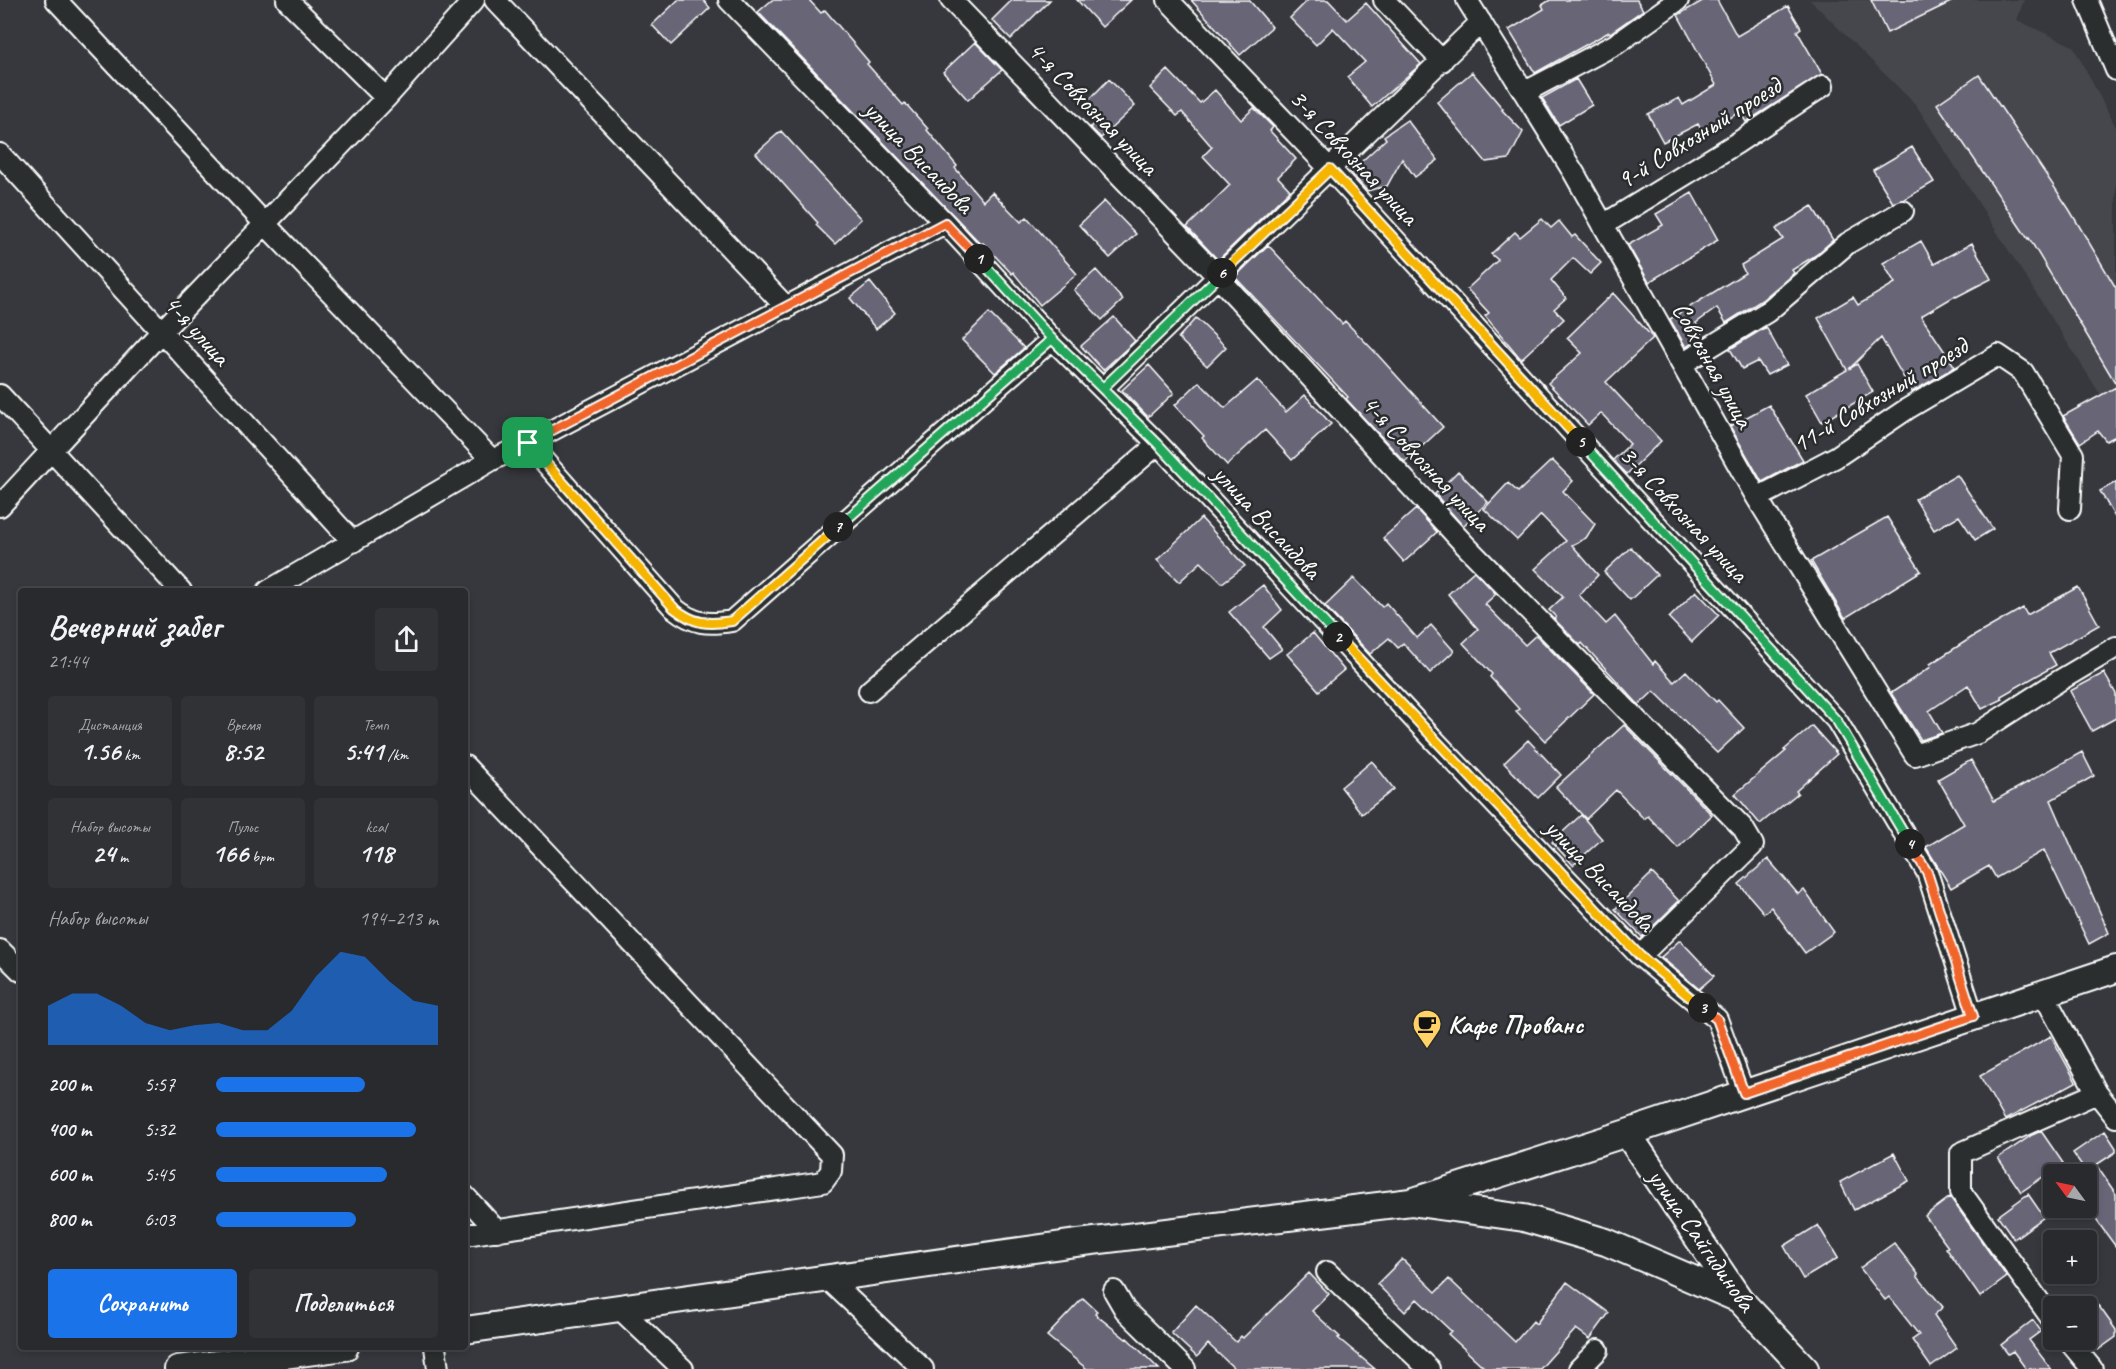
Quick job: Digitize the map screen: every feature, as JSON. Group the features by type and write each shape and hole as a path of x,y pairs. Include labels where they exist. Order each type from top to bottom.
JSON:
{"main road":[{"path":"468,1330 1068,1244 1411,1202 1627,1133 2116,969"},
{"name":"улица Сайгидинова","path":"1627,1133 1739,1299 1805,1369"},
{"path":"1411,1202 1524,1218 1606,1242 1739,1299"},
{"path":"178,1369 317,1350"}],"street":[{"path":"56,0 265,224 492,460"},
{"path":"287,0 386,98"},
{"path":"0,506 162,331 386,98 474,0"},
{"path":"495,0 787,308"},
{"name":"улица Висаидова","path":"729,0 945,223 1052,339 1158,444 1415,720 1640,956 1717,1019 1744,1093"},
{"name":"4-я Совхозная улица","path":"951,0 1218,277 1465,545 1743,828 1753,845 1640,956"},
{"name":"3-я Совхозная улица","path":"1168,0 1330,169 1837,721 1927,872 1973,1016"},
{"path":"1384,0 1442,61"},
{"name":"Совхозная улица","path":"1467,0 1525,92 1603,225 1757,498 1915,755 1977,733 2116,647"},
{"path":"1525,92 1616,44 1678,0"},
{"path":"2087,0 2116,70"},
{"path":"1103,388 1481,22"},
{"name":"9-й Совхозный проезд","path":"1603,225 1737,143 1822,86"},
{"name":"4-я улица","path":"0,154 352,542"},
{"path":"1682,364 1767,312 1848,243 1903,211"},
{"path":"294,585 352,542 492,460 787,308 945,223"},
{"path":"528,443 674,608 688,620 713,624 732,621 1052,339"},
{"name":"11-й Совхозный проезд","path":"1757,498 1836,457 1907,409 1998,355 2023,372 2073,455 2070,509"},
{"path":"0,395 178,588"},
{"path":"869,692 1158,444"},
{"path":"468,769 832,1155 831,1171 823,1182 468,1235"},
{"path":"0,950 18,968"},
{"path":"2043,993 2097,1092 2116,1118"},
{"path":"2043,1307 1961,1192 1961,1153 2097,1092"},
{"path":"468,1199 497,1231"},
{"path":"1327,1272 1430,1369"},
{"path":"828,1279 923,1369"},
{"path":"1114,1291 1125,1310 1185,1369"},
{"path":"620,1308 683,1369"},
{"path":"435,1350 438,1369"},
{"path":"1579,1369 1598,1350"},
{"path":"2076,1350 2092,1369"}],"shaded area":[{"path":"1810,0 2024,0 2017,20 2073,46 2116,127 2116,419 1916,105"}],"building":[{"path":"678,0 703,0 710,8 671,45 652,25"},
{"path":"772,0 809,0 821,13 825,10 869,62 867,64 903,105 905,103 928,129 957,166 955,168 983,201 992,192 1021,222 1027,217 1077,274 1040,305 1013,272 1012,274 983,243 981,244 758,12"},
{"path":"1012,0 1050,0 1011,39 992,20"},
{"path":"1077,0 1131,0 1102,27"},
{"path":"1191,0 1249,0 1272,27 1240,55"},
{"path":"1308,0 1328,0 1347,20 1366,3 1421,64 1372,107 1347,77 1365,62 1333,28 1316,45 1290,18"},
{"path":"1550,0 1637,0 1643,10 1610,33 1535,73 1509,30 1544,9 1542,5"},
{"path":"1704,0 1717,0 1737,36 1788,6 1801,28 1797,31 1822,74 1746,122 1740,112 1703,133 1698,124 1663,142 1648,114 1679,98 1683,105 1716,85 1678,15"},
{"path":"1871,0 1955,0 1887,33"},
{"path":"975,42 1002,70 968,100 943,72"},
{"path":"1168,70 1200,103 1215,90 1241,120 1254,108 1273,127 1270,131 1296,159 1278,177 1290,190 1218,260 1187,227 1230,185 1203,156 1212,147 1182,112 1177,116 1150,88"},
{"path":"1472,72 1523,132 1509,159 1486,162 1437,102"},
{"path":"1979,75 2069,209 2116,288 2116,384 2029,238 1937,104"},
{"path":"1109,79 1135,106 1101,138 1090,127 1101,118 1085,104"},
{"path":"1576,79 1592,105 1559,125 1542,98"},
{"path":"1407,120 1438,160 1415,177 1402,159 1387,186 1367,191 1350,172 1386,139 1384,136"},
{"path":"781,131 861,219 835,244 816,225 818,223 756,153"},
{"path":"1912,147 1934,182 1905,199 1893,203 1873,170"},
{"path":"1692,193 1718,240 1649,282 1628,245 1663,225 1656,214"},
{"path":"1104,201 1136,234 1110,258 1079,225"},
{"path":"1812,206 1833,240 1816,255 1792,270 1794,273 1762,300 1726,323 1717,308 1696,323 1703,337 1686,347 1670,319 1745,273 1741,265 1783,239 1776,229"},
{"path":"1542,219 1551,228 1559,221 1572,237 1575,235 1601,263 1590,274 1573,258 1551,280 1566,298 1554,309 1564,319 1521,359 1485,316 1489,313 1467,289 1498,260 1491,254 1515,232 1520,237"},
{"path":"1921,241 1934,264 1972,243 1991,279 1921,316 1955,367 1912,392 1881,338 1849,369 1857,364 1873,392 1822,422 1806,394 1847,370 1818,318 1853,297 1858,305 1895,283 1883,263"},
{"path":"1268,245 1342,324 1345,321 1376,353 1443,427 1405,462 1346,399 1348,397 1235,277"},
{"path":"1096,270 1123,300 1102,320 1074,290"},
{"path":"870,282 895,313 876,329 850,298"},
{"path":"1613,293 1653,338 1606,382 1661,441 1627,474 1613,460 1630,444 1601,413 1588,425 1548,383 1582,353 1567,338"},
{"path":"989,313 1024,348 995,373 962,340"},
{"path":"1114,317 1135,341 1103,370 1081,346"},
{"path":"1196,318 1226,347 1207,366 1178,338"},
{"path":"1766,327 1787,365 1767,375 1758,361 1742,369 1730,349"},
{"path":"1149,365 1174,393 1148,417 1122,390"},
{"path":"1257,380 1286,412 1305,395 1331,424 1292,460 1265,430 1227,465 1175,405 1199,382 1225,408"},
{"path":"2116,387 2116,436 2106,441 2098,431 2080,443 2063,416"},
{"path":"1769,405 1803,460 1762,482 1730,426"},
{"path":"1552,460 1573,481 1563,491 1595,524 1586,538 1572,545 1598,575 1579,595 1606,624 1615,616 1653,664 1655,661 1674,682 1686,671 1744,728 1717,753 1654,691 1639,705 1582,643 1580,645 1554,619 1556,617 1549,610 1563,597 1535,569 1566,541 1541,515 1517,540 1484,509 1508,483 1518,492"},
{"path":"1458,471 1488,502 1463,526 1435,494"},
{"path":"1957,475 1993,529 1975,540 1959,516 1934,530 1915,499"},
{"path":"2116,482 2116,519 2100,491"},
{"path":"1416,509 1437,532 1404,562 1383,538"},
{"path":"1887,517 1921,571 1845,618 1811,561"},
{"path":"1201,518 1245,566 1222,583 1201,562 1179,582 1157,560"},
{"path":"1631,547 1657,575 1630,600 1604,572"},
{"path":"1474,571 1496,594 1485,604 1525,645 1536,635 1594,694 1545,741 1516,711 1519,709 1490,677 1492,674 1463,643 1478,629 1448,594"},
{"path":"1354,578 1382,607 1386,603 1417,638 1431,625 1454,651 1430,673 1403,643 1398,648 1389,638 1370,654 1325,606"},
{"path":"1263,585 1282,610 1264,627 1282,649 1269,658 1229,612"},
{"path":"2078,587 2099,625 2049,653 2056,665 2001,696 2003,699 1982,709 1968,685 1929,711 1942,733 1921,740 1891,693 1931,667 1930,664 2023,608 2027,615"},
{"path":"1696,591 1719,615 1692,642 1669,618"},
{"path":"1313,633 1344,670 1319,691 1287,654"},
{"path":"2104,673 2116,694 2116,718 2092,731 2070,691"},
{"path":"1624,725 1712,815 1678,848 1648,816 1644,819 1616,790 1586,819 1556,787"},
{"path":"1812,726 1837,754 1796,791 1798,793 1760,824 1735,794"},
{"path":"1528,740 1561,775 1538,798 1504,763"},
{"path":"2082,752 2094,776 2051,800 2109,933 2089,944 2044,850 1996,878 1989,866 1951,888 1926,847 1964,824 1938,779 1971,760 1994,801"},
{"path":"1372,761 1394,789 1362,814 1341,787"},
{"path":"1581,815 1602,839 1573,865 1552,842"},
{"path":"1768,859 1798,894 1804,890 1834,932 1805,953 1771,907 1764,913 1739,884"},
{"path":"1652,873 1679,901 1642,937 1615,909"},
{"path":"1680,940 1714,976 1699,989 1661,957"},
{"path":"2051,1036 2076,1082 2005,1120 1980,1076"},
{"path":"2041,1131 2063,1163 2043,1164 2043,1177 2021,1192 1998,1158"},
{"path":"2105,1131 2116,1148 2116,1152 2097,1164 2081,1164 2073,1153"},
{"path":"1894,1153 1909,1181 1854,1210 1840,1182"},
{"path":"2097,1166 2116,1194 2116,1247 2095,1218 2097,1218"},
{"path":"2028,1194 2043,1218 2014,1239 1998,1216"},
{"path":"1950,1197 2007,1277 1980,1297 1925,1216"},
{"path":"1818,1225 1838,1258 1803,1279 1784,1246"},
{"path":"1894,1243 1943,1307 1934,1315 1957,1348 1931,1367 1912,1340 1919,1335 1889,1297 1885,1300 1860,1268"},
{"path":"1402,1259 1436,1292 1449,1279 1515,1342 1533,1321 1536,1324 1567,1282 1609,1313 1590,1339 1576,1329 1540,1369 1486,1369 1448,1334 1451,1331 1417,1299 1405,1312 1377,1284"},
{"path":"1309,1273 1329,1294 1312,1311 1340,1337 1338,1338 1375,1369 1235,1369 1208,1344 1197,1357 1171,1333 1196,1305 1236,1342 1241,1336 1243,1338"},
{"path":"1083,1298 1097,1311 1095,1314 1127,1338 1159,1369 1087,1369 1047,1336"},
{"path":"2097,1303 2116,1330 2116,1337 2098,1350"},
{"path":"2033,1320 2041,1331 2029,1340 2051,1369 2026,1369 2013,1351 2008,1354 2001,1345"}],"place":[{"name":"Кафе Прованс","path":"1427,1050"}],"route":[{"path":"528,443 674,608 688,620 713,624 732,621 1052,339 1103,388 1330,169 1837,721 1927,872 1973,1016 1744,1093 1717,1019 1640,956 1415,720 1158,444 1052,339 945,223 528,443"}]}
